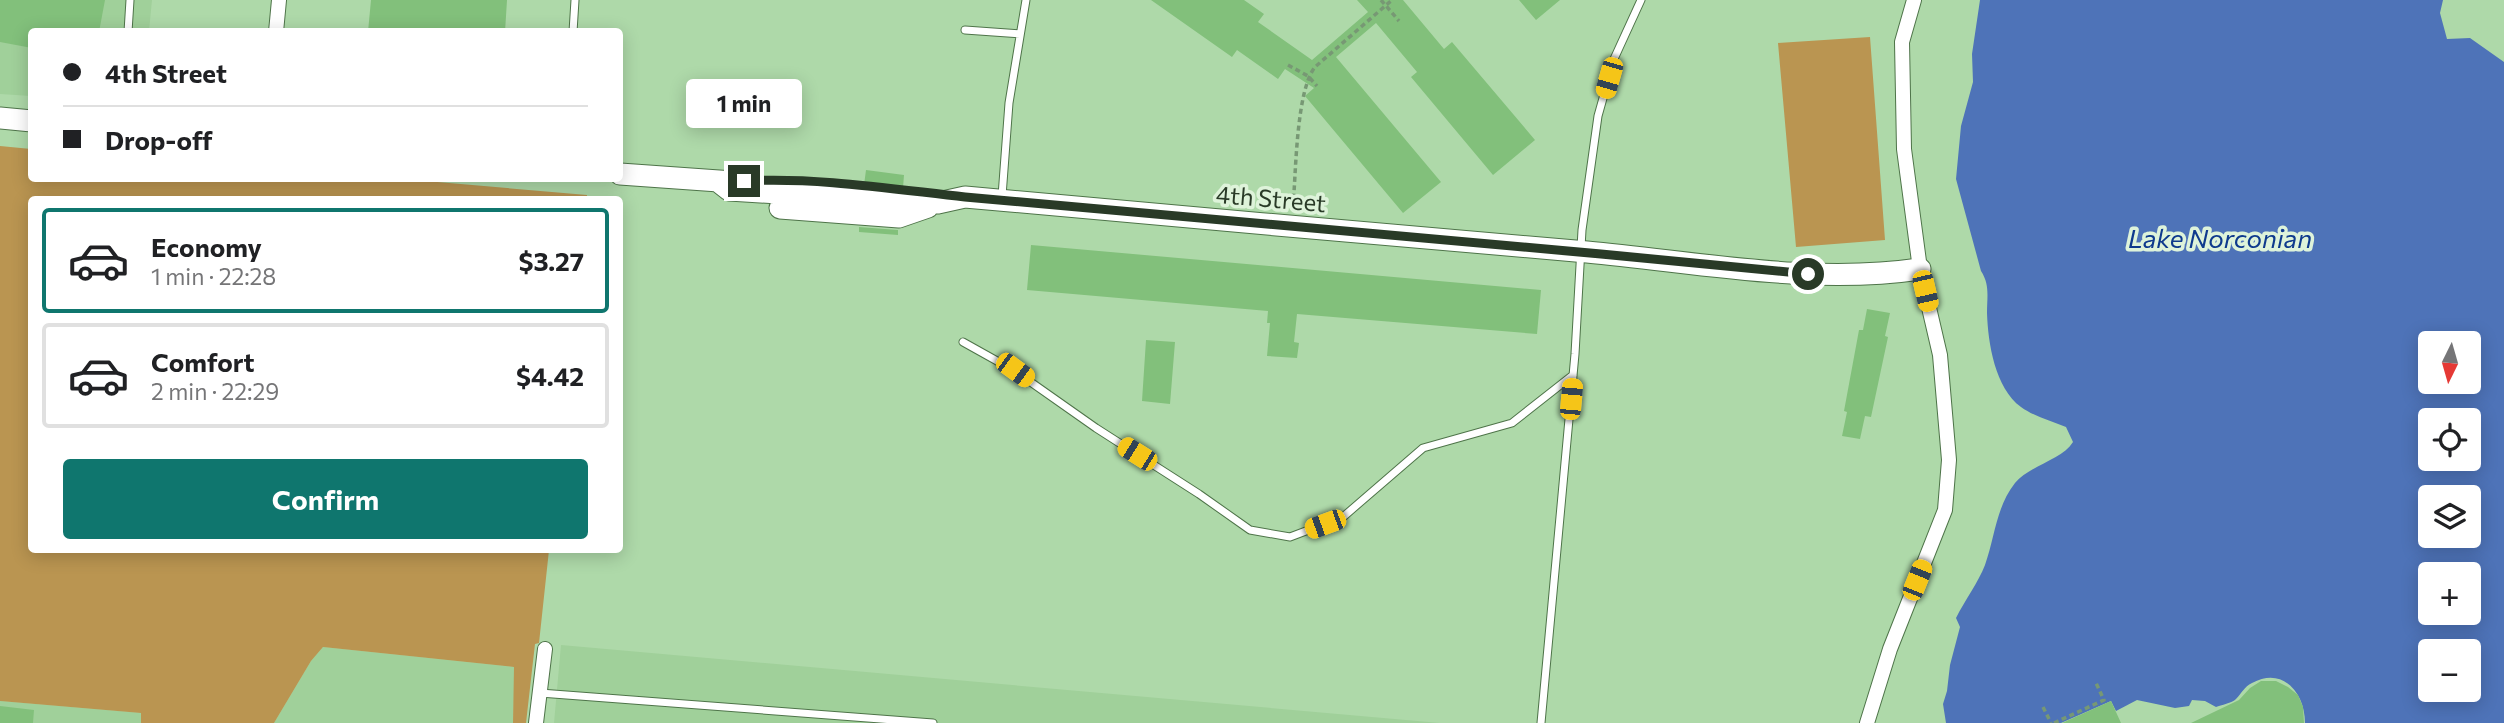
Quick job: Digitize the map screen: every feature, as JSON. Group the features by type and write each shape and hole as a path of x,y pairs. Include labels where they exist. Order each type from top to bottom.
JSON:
{"street":[{"path":"276,28 279,0"},
{"path":"1867,723 1890,649 1945,510 1949,460 1940,355 1920,269 1904,149 1902,42 1914,0"},
{"path":"0,118 28,121"},
{"path":"623,174 724,186 768,180 883,187 965,197"},
{"name":"4th Street","path":"724,186 779,207 879,216 899,217 965,197 1827,276 1888,274 1920,269"},
{"path":"536,723 545,649"}],"lane":[{"path":"128,28 130,0"},
{"path":"573,28 575,0"},
{"path":"1002,201 1009,103 1026,0"},
{"path":"1541,723 1573,375 1581,252 1598,116 1614,59 1641,0"},
{"path":"965,30 1020,34"},
{"path":"963,342 1015,370 1096,428 1250,530 1290,537 1343,517 1423,448 1512,424 1573,375"},
{"path":"540,693 933,723"}],"path":[{"path":"1381,0 1399,21"},
{"path":"1291,226 1301,117 1308,76 1315,66 1392,0"},
{"path":"1288,65 1308,76 1317,86"},
{"path":"2043,707 2052,723 2104,700 2096,683"}],"shaded area":[{"path":"0,0 152,0 149,28 28,28 28,96 0,94"},
{"path":"1870,37 1885,240 1796,247 1778,43"},
{"path":"0,146 28,149 28,182 437,182 587,195 28,196 28,553 549,553 539,643 535,644 526,723 513,723 514,667 323,647 311,661 274,723 141,723 141,713 0,701"},
{"path":"561,645 1440,723 554,723"},
{"path":"323,647 515,667 513,723 274,723 311,661"},
{"path":"0,701 142,713 141,723 0,723"}],"water":[{"name":"Lake Norconian","path":"1980,0 2443,0 2440,13 2447,39 2470,38 2504,62 2504,723 2305,723 2301,702 2296,693 2290,685 2273,678 2252,683 2234,700 2216,707 2205,701 2192,700 2189,706 2175,708 2137,700 2116,711 2111,701 2061,723 1946,723 1943,704 1960,627 1956,618 1985,565 2004,502 2021,477 2061,453 2073,442 2066,427 2032,414 2012,399 1999,377 1991,351 1987,286 1956,179 1961,126 1973,82 1972,54"}],"building":[{"path":"0,0 105,0 100,28 28,28 28,47 0,42"},
{"path":"371,0 507,0 505,28 368,28"},
{"path":"1151,0 1244,0 1264,14 1258,22 1312,60 1368,12 1357,0 1403,0 1444,49 1452,42 1535,140 1493,175 1411,77 1417,72 1376,23 1336,57 1441,182 1403,213 1305,96 1314,88 1285,69 1278,79 1237,50 1232,57"},
{"path":"1519,0 1560,0 1536,20"},
{"path":"866,170 904,175 903,188 864,185"},
{"path":"859,227 898,230 898,235 859,232"},
{"path":"1031,245 1541,290 1537,334 1297,314 1294,342 1299,343 1297,358 1267,356 1270,323 1267,323 1268,311 1027,290"},
{"path":"1867,309 1890,313 1885,336 1888,337 1871,417 1865,416 1860,439 1842,436 1859,330 1863,330"},
{"path":"1146,340 1175,342 1170,404 1142,401"},
{"path":"2261,681 2276,681 2298,695 2303,707 2304,723 2191,723 2239,700"},
{"path":"2111,701 2121,723 2062,723"},
{"path":"0,706 34,710 33,723 0,723"}],"route":[{"path":"744,181 883,187 965,197 1808,274"}]}
